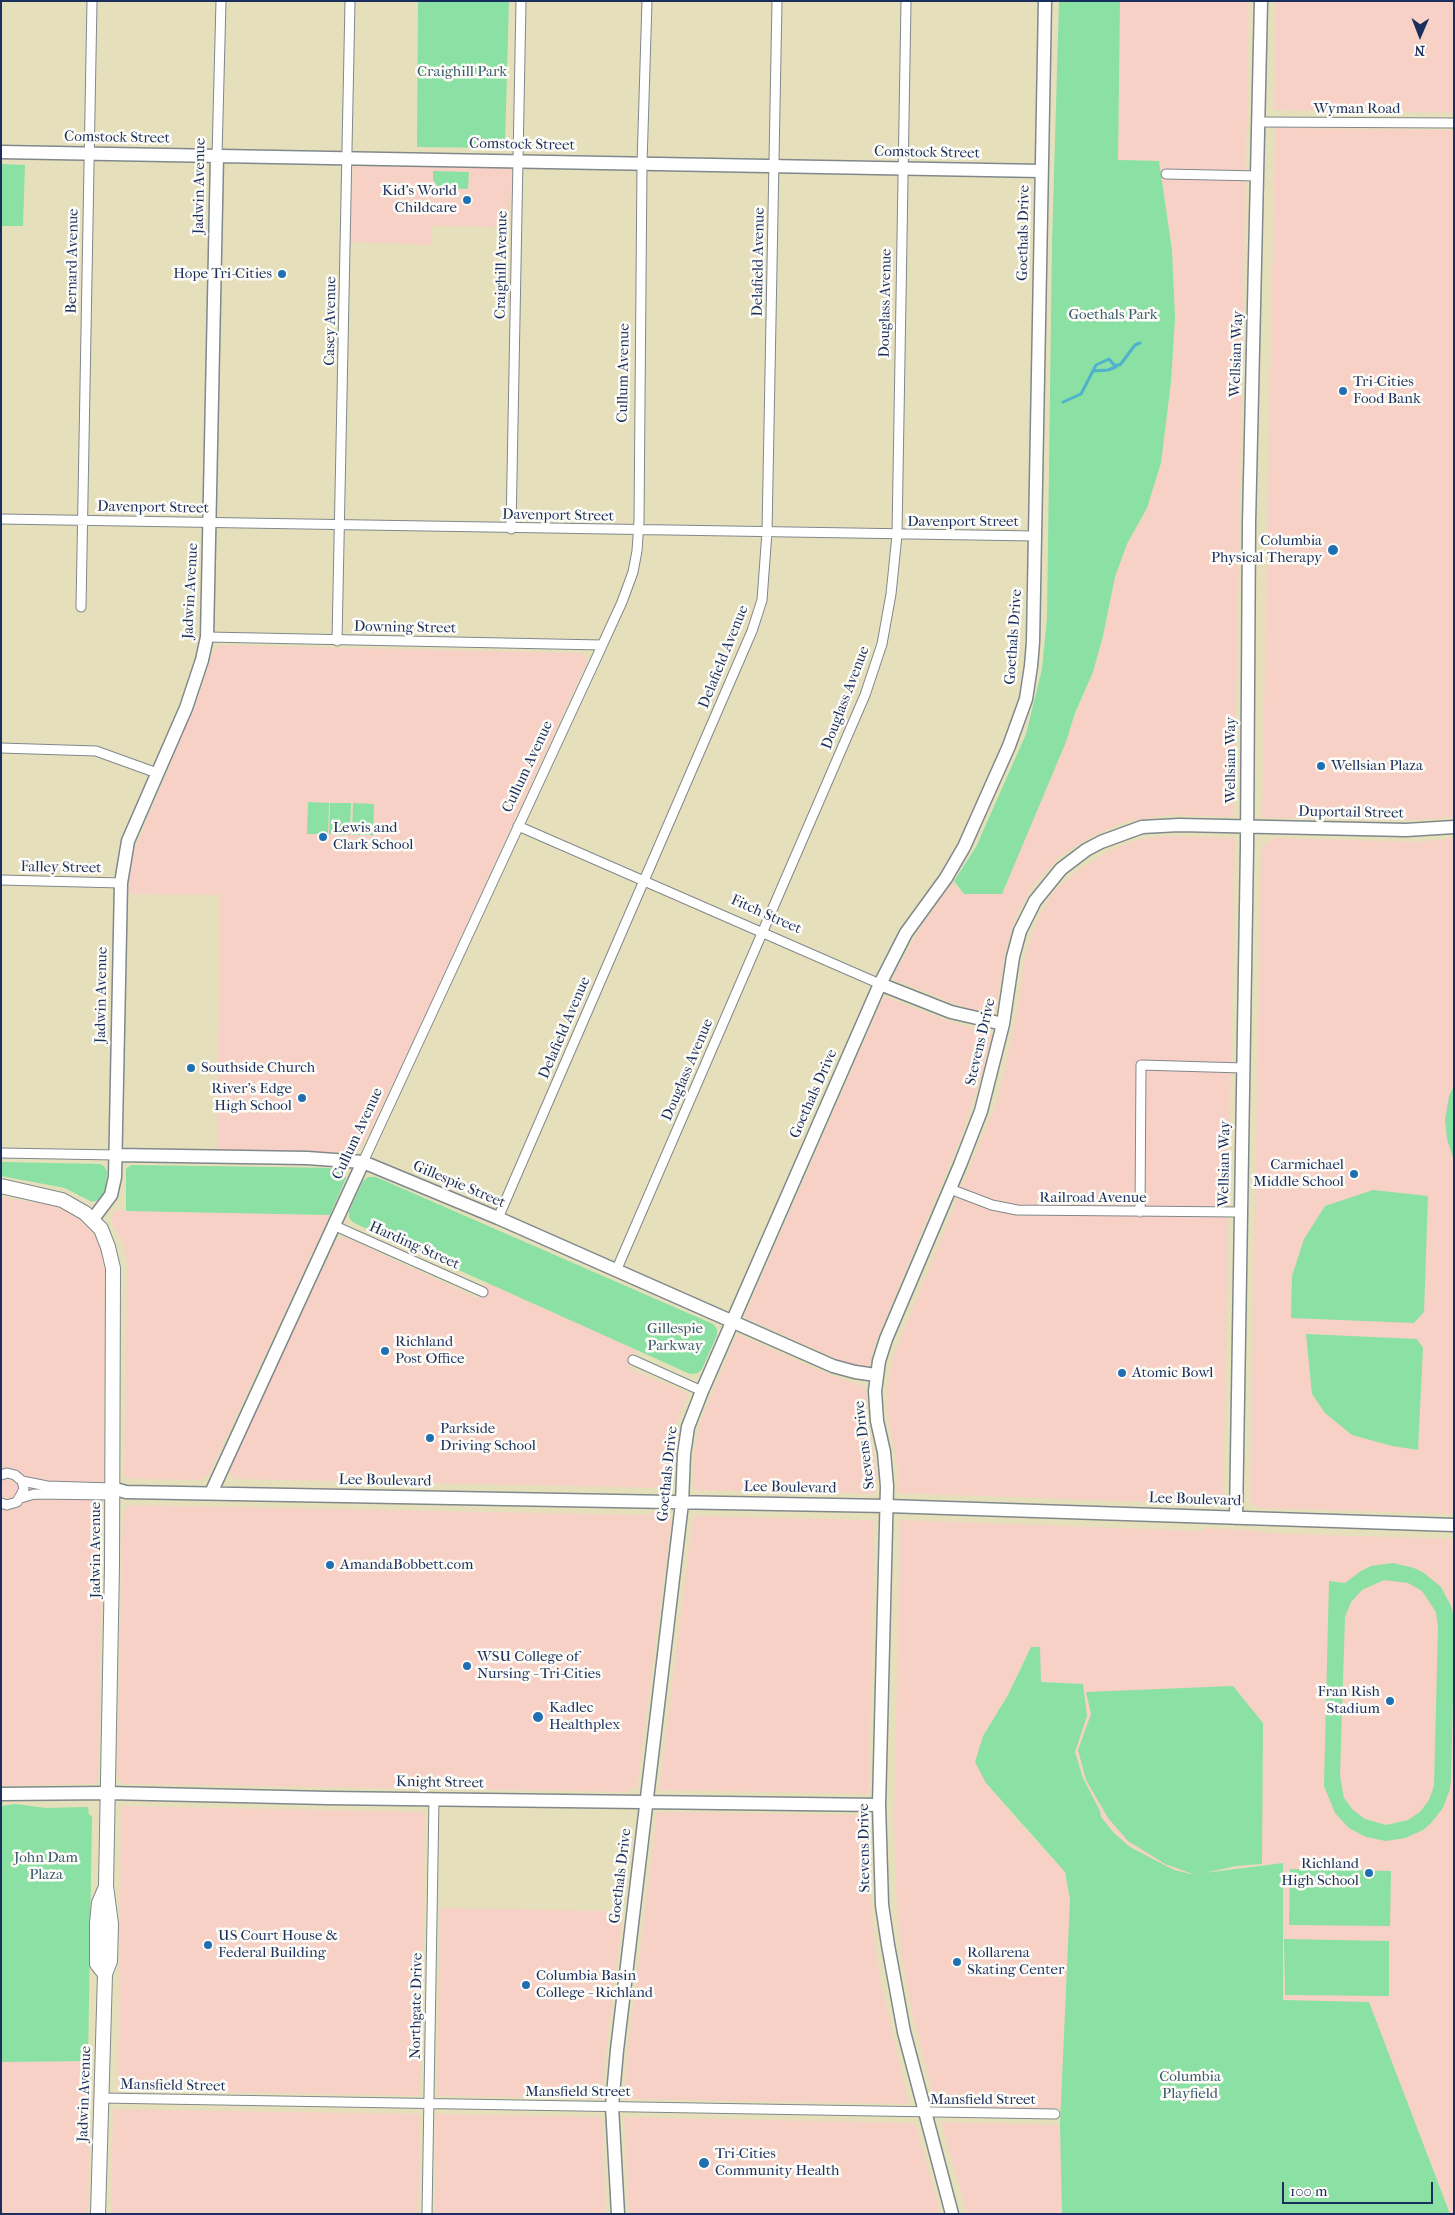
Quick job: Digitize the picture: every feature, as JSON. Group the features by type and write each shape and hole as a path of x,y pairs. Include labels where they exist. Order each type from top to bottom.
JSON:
{"main road":[{"name":"Jadwin Avenue","path":"1,1186 62,1200 93,1219 103,1234 112,1268 112,1491 106,1886 96,1923 97,1964 105,1974 98,2214"}],"street":[{"name":"Bernard Avenue","path":"82,521 92,1"},
{"name":"Jadwin Avenue","path":"93,1219 112,1191 116,1155 121,882 128,841 189,700 202,660 207,637 221,1"},
{"name":"Casey Avenue","path":"337,641 341,525 350,1"},
{"name":"Craighill Avenue","path":"511,528 521,1"},
{"name":"Cullum Avenue","path":"210,1492 602,645 633,572 638,531 642,164 647,1"},
{"name":"Delafield Avenue","path":"498,1218 758,615 764,585 767,532 777,1"},
{"name":"Douglass Avenue","path":"616,1271 874,672 883,636 892,594 897,535 906,1"},
{"name":"Goethals Drive","path":"618,2214 612,2106 682,1503 685,1440 702,1391 880,984 906,933 955,865 979,816 1020,718 1031,666 1045,1"},
{"name":"Wellsian Way","path":"1236,1518 1244,1068 1249,523 1260,122 1261,1"},
{"name":"Wyman Road","path":"1260,122 1454,123"},
{"name":"Comstock Street","path":"1,152 1042,171"},
{"path":"1166,174 1258,176"},
{"name":"Davenport Street","path":"1,519 638,531 1034,536"},
{"name":"Davenport Street","path":"80,607 82,521"},
{"name":"Downing Street","path":"207,637 602,645"},
{"path":"1,748 96,751 157,774"},
{"name":"Stevens Drive","path":"952,2214 904,2032 882,1905 879,1805 887,1506 884,1452 875,1406 876,1375 886,1339 950,1189 980,1111 1003,1024 1013,958 1020,931 1043,890 1073,859 1101,842 1142,827 1179,825 1247,826"},
{"name":"Fitch Street","path":"518,826 880,984 951,1012 1003,1024"},
{"name":"Duportail Street","path":"1247,826 1406,830 1454,828"},
{"name":"Falley Street","path":"1,880 121,882"},
{"path":"1140,1212 1141,1065 1244,1068"},
{"name":"Gillespie Street","path":"1,1153 307,1158 363,1162 498,1218 834,1366 876,1375"},
{"name":"Railroad Avenue","path":"950,1189 992,1205 1017,1210 1240,1212"},
{"name":"Harding Street","path":"333,1225 483,1292"},
{"path":"633,1360 702,1391"},
{"name":"Lee Boulevard","path":"1,1475 11,1473 22,1481 47,1486 126,1492 210,1492 887,1506 1454,1525"},
{"path":"21,1498 24,1489 22,1481"},
{"name":"Lee Boulevard","path":"1,1503 13,1504 21,1498 42,1494 112,1491"},
{"name":"Knight Street","path":"1,1794 108,1793 879,1805"},
{"name":"Northgate Drive","path":"427,2214 434,1799"},
{"name":"Mansfield Street","path":"101,2098 1055,2114"}],"shaded area":[{"path":"1120,1 1249,1 1234,817 1169,815 1125,822 1090,837 1058,858 1033,886 1017,914 1006,948 995,1015 979,1013 892,979 922,924 954,881 958,889 1002,894 1093,672 1103,636 1115,577 1127,544 1147,508 1161,463 1171,382 1175,318 1172,250 1159,161 1118,160"},
{"path":"1276,1 1454,1 1454,113 1274,110"},
{"path":"1275,128 1454,130 1454,817 1416,820 1262,818"},
{"path":"353,166 512,168 509,227 432,226 431,245 351,242"},
{"name":"Lewis and Clark School","path":"223,645 581,653 588,660 407,1055 365,1141 356,1153 217,1149 220,895 129,894 129,876 134,851 200,693 212,654 217,647"},
{"path":"1166,836 1235,838 1223,1505 897,1493 898,1471 887,1409 887,1388 893,1357 998,1098 1015,1023 1025,955 1037,921 1054,891 1076,872 1105,853 1137,840"},
{"name":"Carmichael Middle School","path":"1276,838 1417,842 1454,838 1454,1514 1260,1508 1253,1505 1250,1501 1261,852 1264,845"},
{"path":"884,996 945,1020 992,1034 983,1070 961,1137 874,1346 869,1368 841,1361 744,1317"},
{"path":"1,1197 52,1205 78,1216 96,1236 104,1258 106,1284 98,1779 93,1784 1,1786"},
{"path":"115,1210 330,1215 209,1474 201,1480 131,1479 124,1475 127,1263 123,1245 111,1221"},
{"path":"347,1238 479,1299 487,1283 637,1350 630,1369 688,1393 674,1431 669,1483 661,1488 235,1479 231,1476 229,1467 336,1241"},
{"path":"737,1334 823,1372 866,1387 867,1415 877,1474 876,1494 693,1490 694,1451 701,1420"},
{"path":"129,1505 648,1515 652,1512 666,1512 669,1514 673,1525 670,1529 637,1787 627,1792 122,1784 117,1775 123,1512"},
{"path":"693,1516 874,1520 869,1794 659,1790"},
{"name":"Richland High School","path":"900,1520 1202,1531 1205,1528 1260,1531 1262,1533 1454,1539 1454,2214 1450,2214 1283,2000 1283,1863 1230,1868 1193,1876 1155,1861 1135,1848 1130,1847 1114,1833 1101,1817 1100,1810 1077,1762 1075,1752 1087,1716 1040,1682 1040,1647 1031,1647 1008,1695 983,1736 986,1783 1020,1824 1065,1872 1070,1899 1061,2108 938,2108 913,2018 897,1916 894,1822"},
{"path":"121,1806 425,1812 420,2096 118,2090"},
{"path":"657,1812 869,1815 869,1878 873,1929 880,1979 909,2104 624,2099 627,2058"},
{"name":"Columbia Basin College - Richland","path":"440,1908 623,1911 602,2099 437,2096"},
{"path":"91,2061 88,2214 1,2214 1,2062"},
{"path":"113,2109 420,2114 418,2214 111,2214"},
{"path":"436,2114 602,2117 606,2214 435,2214"},
{"path":"624,2117 915,2123 941,2214 629,2214"},
{"path":"941,2122 1060,2125 1062,2214 967,2214"}],"green space":[{"name":"Craighill Park","path":"418,1 509,1 505,143 499,148 417,147"},
{"name":"Goethals Park","path":"1059,1 1120,1 1118,160 1159,161 1172,250 1175,318 1171,382 1161,463 1147,508 1127,544 1115,577 1103,636 1093,672 1075,713 1066,742 1002,894 964,894 954,881 976,847 1026,734 1042,669 1047,618 1052,244"},
{"path":"1,164 25,165 23,226 1,226"},
{"path":"433,171 469,172 468,189 439,188 433,180"},
{"path":"308,802 329,803 328,834 307,834"},
{"path":"330,803 351,803 350,835 329,834"},
{"path":"353,803 374,804 373,835 352,835"},
{"path":"1454,1086 1454,1161 1447,1139 1445,1120 1449,1096"},
{"path":"1,1162 100,1164 107,1171 106,1187 101,1199 92,1202 65,1188 1,1176"},
{"path":"131,1165 338,1168 343,1171 346,1178 330,1215 126,1211 126,1169"},
{"name":"Gillespie Parkway","path":"368,1177 376,1177 713,1324 717,1329 717,1335 702,1369 698,1373 690,1374 354,1223 349,1218 349,1211 363,1181"},
{"path":"1373,1190 1428,1196 1424,1312 1414,1323 1291,1318 1292,1276 1304,1239 1325,1206"},
{"path":"1306,1334 1417,1339 1423,1348 1418,1450 1392,1446 1352,1435 1325,1413 1312,1394"},
{"path":"1393,1563 1414,1568 1424,1573 1441,1587 1451,1606 1454,1617 1450,1789 1443,1808 1423,1830 1405,1838 1386,1841 1366,1837 1349,1828 1335,1813 1324,1786 1329,1581 1345,1583 1371,1566","holes":["1384,1580 1408,1583 1422,1591 1436,1612 1438,1628 1434,1786 1429,1800 1420,1812 1408,1820 1386,1825 1365,1819 1353,1810 1344,1798 1340,1776 1345,1617 1351,1602 1362,1590"]},
{"name":"Columbia Playfield","path":"1031,1647 1040,1647 1041,1682 1083,1684 1087,1716 1075,1752 1083,1778 1100,1811 1101,1817 1114,1833 1130,1847 1174,1870 1196,1875 1165,1864 1128,1841 1108,1818 1086,1780 1078,1750 1091,1714 1086,1692 1233,1686 1263,1723 1262,1864 1236,1866 1204,1873 1283,1863 1283,2000 1369,2002 1450,2214 1062,2214 1060,2125 1070,1899 1065,1872 986,1783 975,1762 983,1736 1008,1695"},
{"name":"John Dam Plaza","path":"15,1804 46,1808 88,1807 89,1815 92,1816 88,2061 1,2062 1,1806"},
{"path":"1290,1869 1391,1871 1390,1926 1289,1925"},
{"path":"1284,1939 1389,1941 1389,1996 1285,1995"}],"waterway":[{"path":"1063,402 1081,394 1096,365 1109,359 1114,365 1120,365 1135,345 1140,343"},
{"path":"1093,371 1108,370 1116,367"}],"place":[{"name":"Kid's World Childcare","path":"467,200"},
{"name":"Hope Tri-Cities","path":"282,274"},
{"name":"Tri-Cities Food Bank","path":"1343,391"},
{"name":"Columbia Physical Therapy","path":"1333,550"},
{"name":"Wellsian Plaza","path":"1321,766"},
{"name":"Lewis and Clark School","path":"323,837"},
{"name":"Southside Church","path":"191,1068"},
{"name":"River's Edge High School","path":"302,1098"},
{"name":"Carmichael Middle School","path":"1354,1174"},
{"name":"Richland Post Office","path":"385,1351"},
{"name":"Atomic Bowl","path":"1122,1373"},
{"name":"Parkside Driving School","path":"430,1438"},
{"name":"AmandaBobbett.com","path":"330,1565"},
{"name":"WSU College of Nursing - Tri-Cities","path":"467,1666"},
{"name":"Fran Rish Stadium","path":"1390,1701"},
{"name":"Kadlec Healthplex","path":"538,1717"},
{"name":"Richland High School","path":"1369,1873"},
{"name":"US Court House & Federal Building","path":"208,1945"},
{"name":"Rollarena Skating Center","path":"957,1962"},
{"name":"Columbia Basin College - Richland","path":"526,1985"},
{"name":"Tri-Cities Community Health","path":"704,2163"}]}
